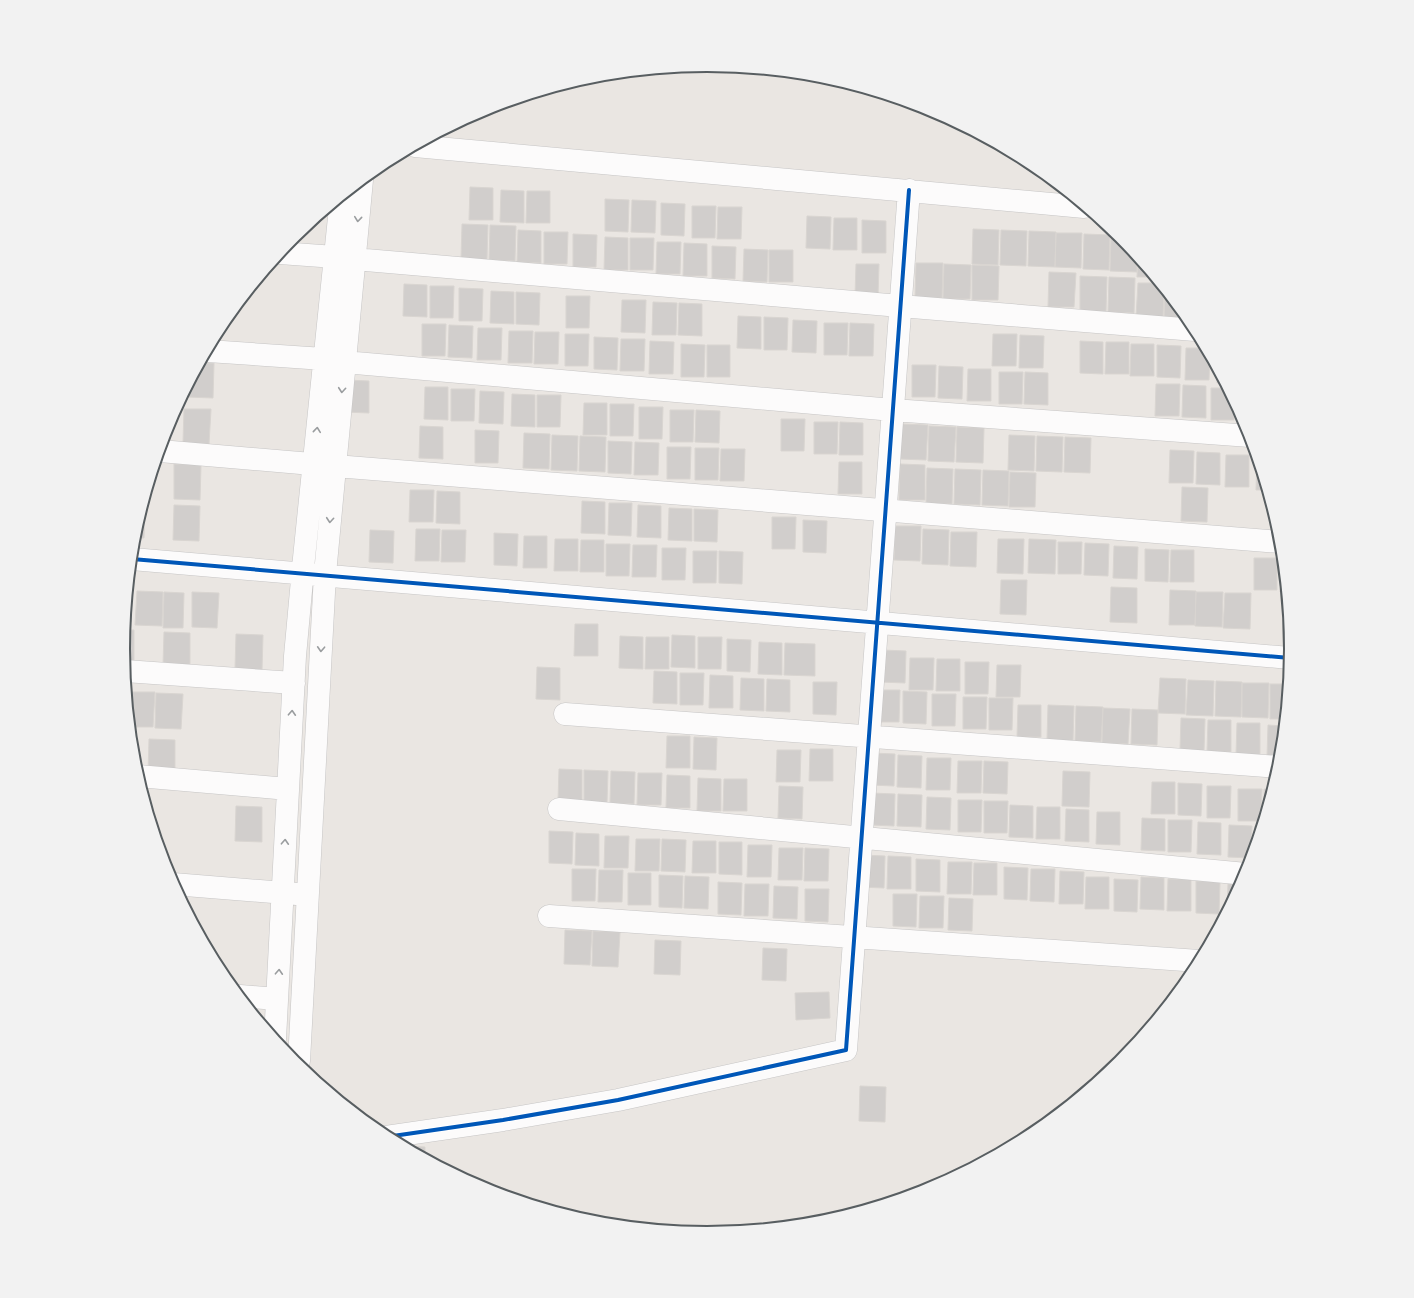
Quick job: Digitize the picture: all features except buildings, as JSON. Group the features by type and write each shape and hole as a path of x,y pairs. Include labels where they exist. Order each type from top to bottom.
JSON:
{"street":[{"path":"423,147 1076,206"},
{"path":"275,1032 294,683 302,572 314,464 334,361 345,258 360,188"},
{"path":"396,1135 503,1120 618,1100 846,1050 909,190"},
{"path":"341,203 345,258"},
{"path":"287,254 1188,329"},
{"path":"213,350 893,410 1243,435"},
{"path":"299,1057 325,574 335,466 334,361"},
{"path":"166,451 1274,541"},
{"path":"137,559 877,620 1284,657"},
{"path":"131,671 294,683"},
{"path":"565,714 1272,766"},
{"path":"145,777 288,788"},
{"path":"558,809 1238,873"},
{"path":"181,885 308,895"},
{"path":"550,916 1193,961"},
{"path":"280,943 305,945"},
{"path":"246,997 277,999"}],"cycle path":[{"path":"396,1135 503,1120 618,1100 846,1050 909,190"},
{"path":"137,559 422,582 1284,657"}]}
